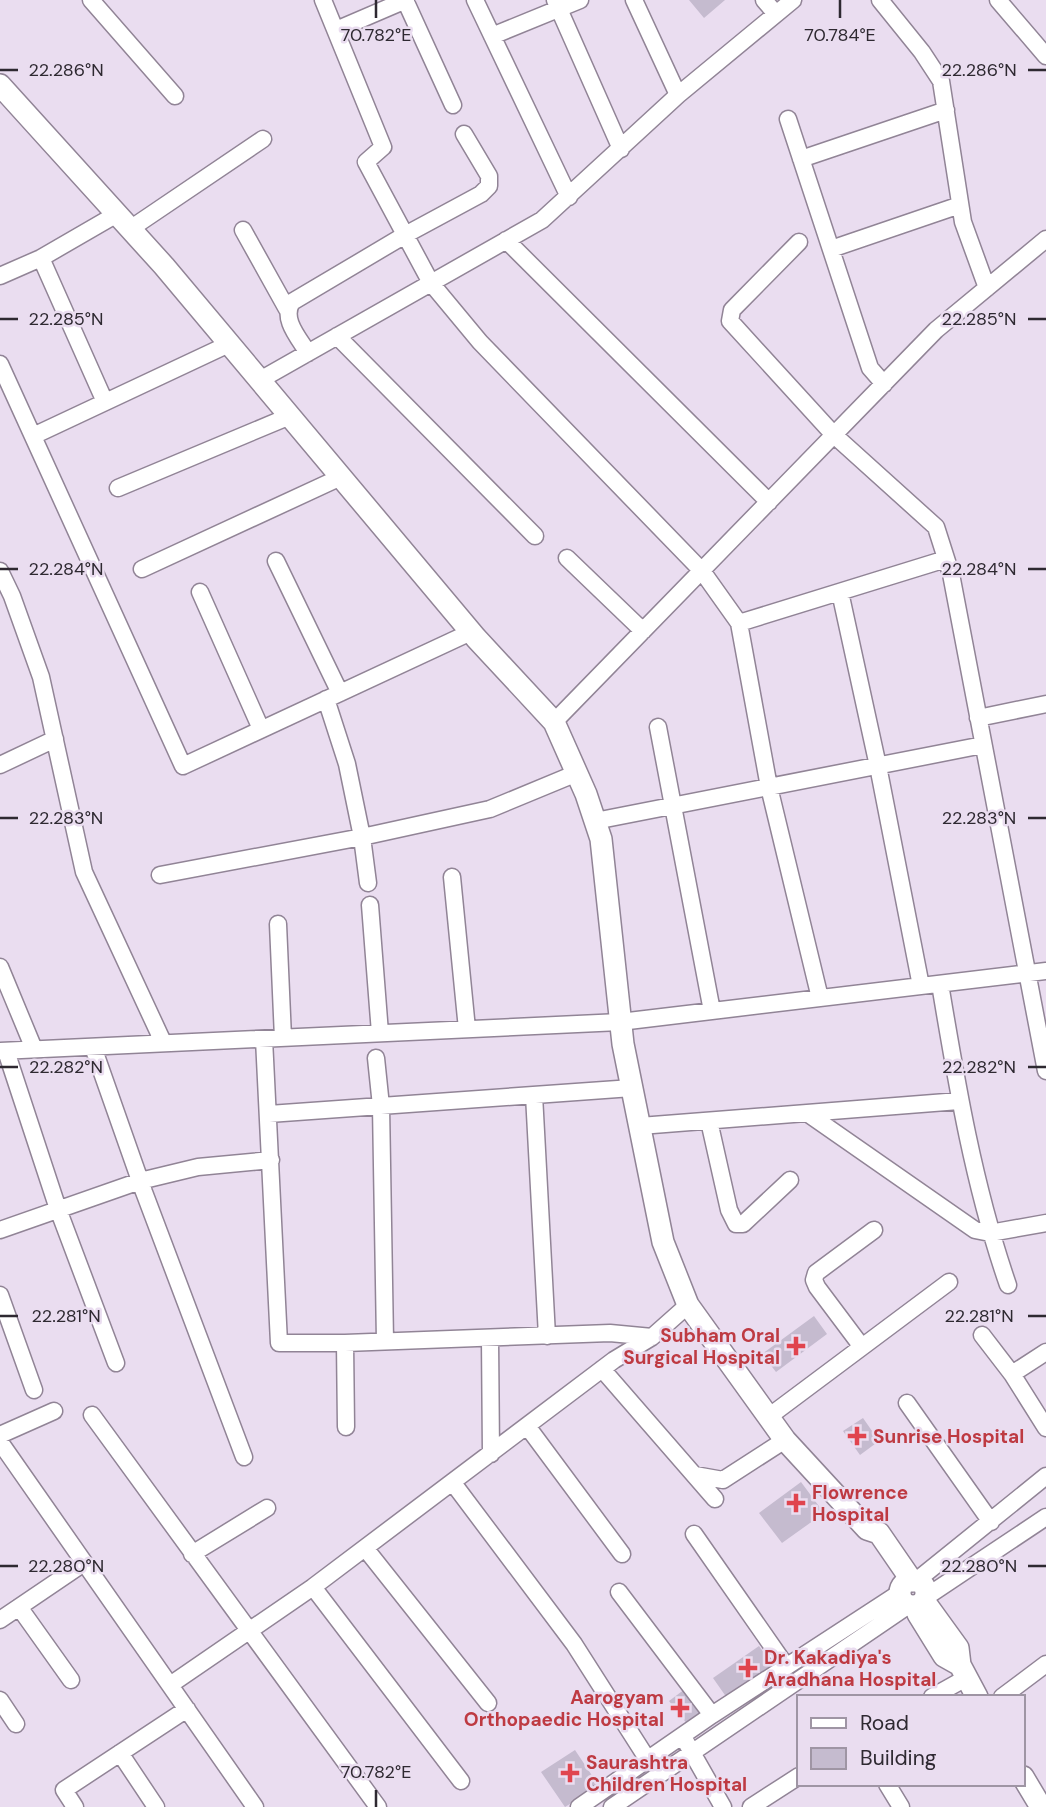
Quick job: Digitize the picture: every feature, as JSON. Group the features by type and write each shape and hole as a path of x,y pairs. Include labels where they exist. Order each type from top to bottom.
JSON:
{"main road":[{"path":"0,85 123,221 260,380 471,632 554,722 577,773 601,839 620,1022 632,1088 663,1242 688,1305 767,1418 867,1529 869,1540 913,1593 944,1656 963,1671 976,1695"},
{"path":"1025,1780 1041,1807"}],"street":[{"path":"91,0 175,96"},
{"path":"323,0 383,147 366,162 431,283 480,342 702,571 739,623 769,787 820,998"},
{"path":"336,30 406,0 453,105"},
{"path":"475,0 569,197"},
{"path":"492,36 557,4 580,0"},
{"path":"634,0 678,95"},
{"path":"764,0 776,14"},
{"path":"260,380 542,220 678,95 793,0"},
{"path":"880,0 934,68 941,81 963,222 987,288"},
{"path":"998,0 1046,56"},
{"path":"557,4 621,149"},
{"path":"801,159 946,110"},
{"path":"788,119 870,368 884,384"},
{"path":"287,309 292,302 405,235 481,194 489,186 489,176 464,134"},
{"path":"0,275 123,221 263,139"},
{"path":"831,249 960,205"},
{"path":"243,230 308,353"},
{"path":"554,722 936,330 1046,239"},
{"path":"506,240 769,502"},
{"path":"799,242 732,310 730,321 834,435 936,527 946,559 1046,1071"},
{"path":"41,258 105,402"},
{"path":"337,337 535,536"},
{"path":"33,436 229,344"},
{"path":"0,364 183,766 471,632"},
{"path":"118,488 290,416"},
{"path":"142,569 341,477"},
{"path":"567,558 643,631"},
{"path":"739,623 946,559"},
{"path":"276,561 333,696 362,837 368,883"},
{"path":"0,571 6,598 41,677 84,872 163,1042"},
{"path":"200,592 261,729"},
{"path":"840,592 878,766 921,986"},
{"path":"978,718 1046,704"},
{"path":"658,727 712,1011"},
{"path":"0,765 55,739"},
{"path":"595,821 983,746"},
{"path":"160,875 362,837 490,808 577,773"},
{"path":"452,877 467,1029"},
{"path":"370,905 380,1033"},
{"path":"278,924 283,1038"},
{"path":"0,967 34,1049"},
{"path":"116,1363 3,1051 620,1022 1046,971"},
{"path":"940,984 959,1101 990,1233 1008,1285"},
{"path":"264,1039 279,1343 490,1339 610,1333 652,1336"},
{"path":"93,1047 140,1181 244,1457"},
{"path":"376,1058 381,1106 385,1341"},
{"path":"269,1114 632,1088"},
{"path":"534,1095 547,1336"},
{"path":"640,1126 959,1101"},
{"path":"807,1113 975,1230 990,1233 1046,1223"},
{"path":"709,1121 729,1210 736,1224 743,1224 790,1180"},
{"path":"0,1230 140,1181 198,1167 271,1160"},
{"path":"862,1348 814,1280 816,1273 874,1230"},
{"path":"767,1418 950,1282"},
{"path":"0,1295 34,1390"},
{"path":"170,1685 313,1587 602,1369 652,1336 688,1305"},
{"path":"982,1335 1012,1374 1046,1427"},
{"path":"490,1339 491,1454"},
{"path":"345,1343 346,1426"},
{"path":"1012,1374 1046,1352"},
{"path":"602,1369 715,1499"},
{"path":"908,1403 992,1522"},
{"path":"54,1411 1,1442 255,1807"},
{"path":"92,1415 378,1807"},
{"path":"527,1426 622,1554"},
{"path":"695,1475 723,1480 785,1440"},
{"path":"612,1807 913,1593 1046,1476"},
{"path":"453,1483 574,1644 648,1760"},
{"path":"192,1554 267,1508"},
{"path":"579,1807 786,1666 1046,1517"},
{"path":"694,1534 786,1666"},
{"path":"365,1548 488,1703"},
{"path":"0,1620 84,1563"},
{"path":"313,1587 461,1781"},
{"path":"619,1592 712,1715"},
{"path":"19,1608 71,1679"},
{"path":"1005,1695 1046,1664"},
{"path":"934,1695 963,1671"},
{"path":"0,1700 16,1724"},
{"path":"75,1807 64,1790 187,1709"},
{"path":"682,1736 723,1807"},
{"path":"120,1753 156,1807"},
{"path":"751,1807 797,1777"},
{"path":"888,1786 901,1807"}],"building":[{"path":"689,0 725,0 704,18"},
{"path":"814,1316 827,1334 776,1372 762,1354"},
{"path":"863,1418 879,1441 860,1455 843,1431"},
{"path":"801,1482 824,1513 782,1543 759,1513"},
{"path":"759,1646 773,1665 727,1698 713,1678"},
{"path":"685,1689 704,1713 688,1725 669,1701"},
{"path":"575,1750 599,1786 565,1807 541,1772"}],"place":[{"name":"Subham Oral Surgical Hospital","path":"796,1346"},
{"name":"Sunrise Hospital","path":"857,1436"},
{"name":"Flowrence Hospital","path":"796,1503"},
{"name":"Dr. Kakadiya's Aradhana Hospital","path":"748,1668"},
{"name":"Aarogyam Orthopaedic Hospital","path":"680,1708"},
{"name":"Saurashtra Children Hospital","path":"570,1773"}]}
